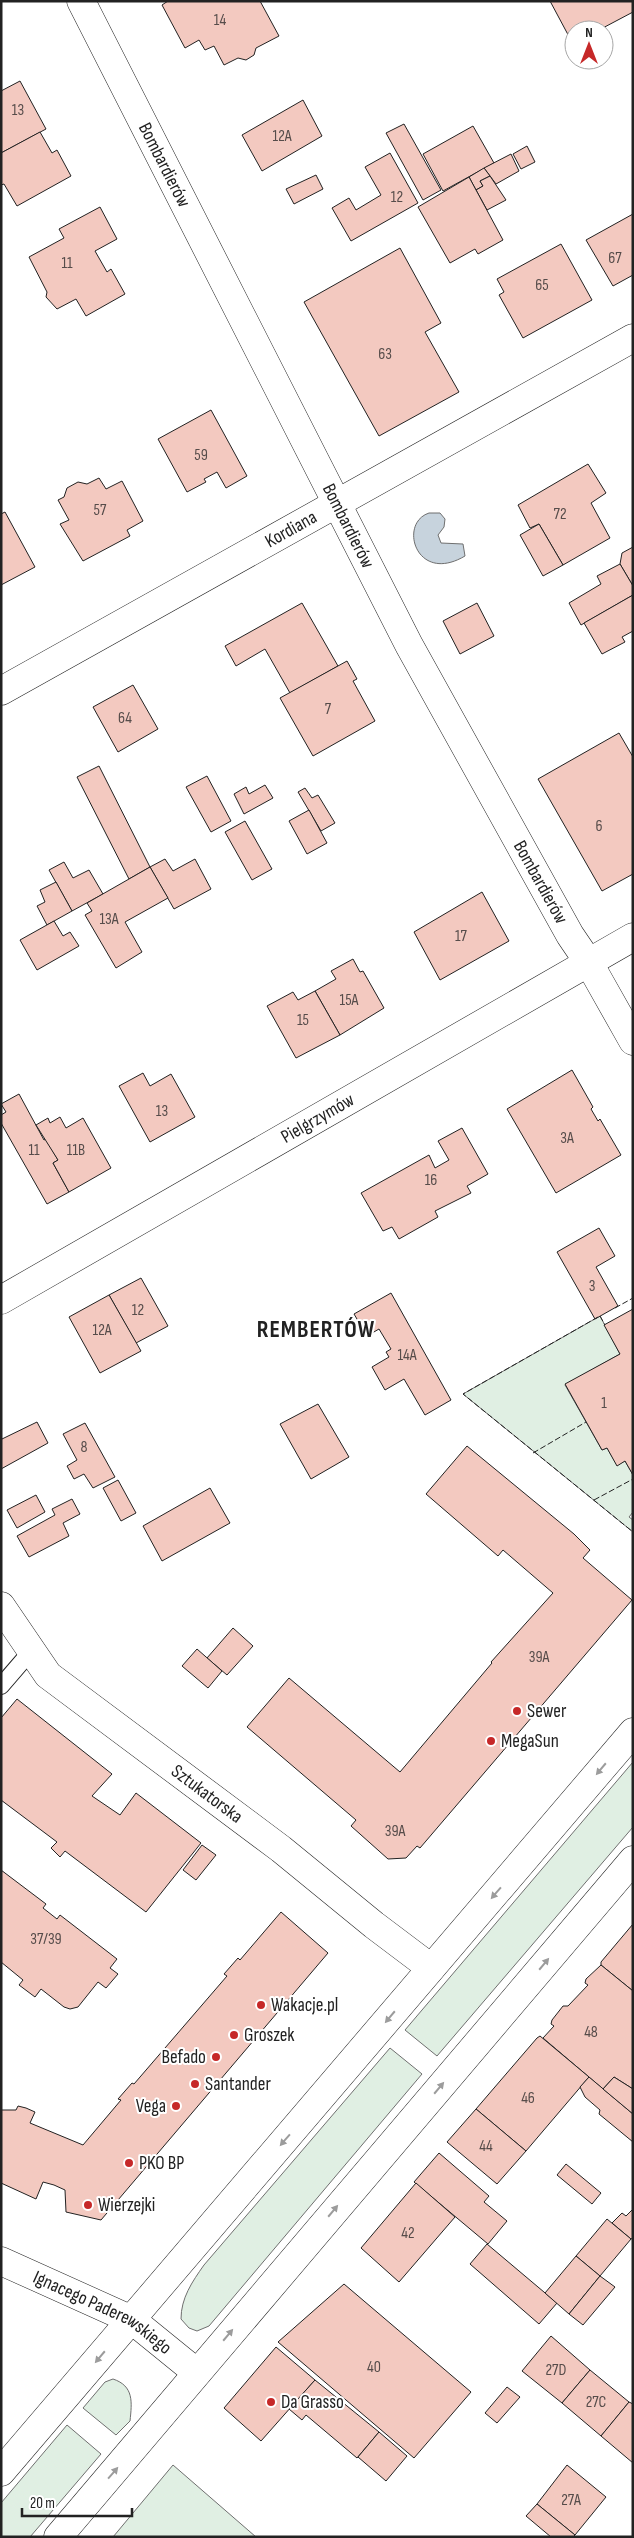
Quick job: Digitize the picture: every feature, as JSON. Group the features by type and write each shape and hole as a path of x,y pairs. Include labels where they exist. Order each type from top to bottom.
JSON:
{"street":[{"name":"Bombardierów","path":"81,1 418,662 570,935 589,963 633,1041"},
{"name":"Kordiana","path":"1,691 633,338"},
{"name":"Pielgrzymów","path":"1,1300 633,937"},
{"name":"Sztukatorska","path":"1,1606 48,1674 281,1849 374,1925 431,1968"},
{"path":"1,2472 633,1732"},
{"path":"58,2537 196,2372 633,1860"},
{"name":"Ignacego Paderewskiego","path":"1,2261 132,2320 196,2372"}],"lane":[{"path":"1,1686 32,1650"}],"green space":[{"path":"600,1316 620,1354 565,1385 602,1450 607,1448 617,1465 625,1461 633,1475 633,1512 629,1517 633,1520 633,1532 463,1394"},
{"path":"633,1762 633,1827 437,2056 405,2030"},
{"path":"390,2048 422,2074 209,2326 197,2331 189,2328 181,2319 181,2311 191,2284 204,2265"},
{"path":"113,2379 125,2386 131,2401 130,2421 116,2435 83,2408 105,2382"},
{"path":"67,2425 101,2454 30,2537 1,2537 1,2503"},
{"path":"173,2465 256,2537 113,2537"}],"shaded area":[{"path":"429,513 440,513 445,519 444,527 438,535 441,543 463,544 465,556 448,563 434,563 424,558 417,549 414,539 415,528 420,519"}],"building":[{"path":"168,1 260,1 279,36 256,48 254,55 246,60 238,58 224,65 214,46 205,50 199,40 185,48 162,5"},
{"path":"550,1 633,1 633,12 614,22 614,20 564,20 564,27"},
{"path":"20,81 46,129 1,153 1,91"},
{"path":"303,100 322,136 262,171 242,135"},
{"path":"404,124 441,190 423,200 386,133"},
{"path":"473,126 494,163 443,191 423,154"},
{"path":"40,132 52,153 57,150 71,176 17,206 4,184 1,185 1,153"},
{"path":"527,146 535,162 521,169 513,154"},
{"path":"390,153 418,203 351,241 332,208 349,198 356,210 381,195 365,167"},
{"path":"511,154 519,171 496,184 484,168"},
{"path":"484,168 490,176 480,181 483,186 476,190 469,177"},
{"path":"316,175 323,189 294,204 286,189"},
{"path":"490,176 506,200 487,210 476,190 483,186 480,181"},
{"path":"469,177 503,240 478,254 475,249 450,263 418,207"},
{"path":"100,207 117,239 95,251 107,272 111,269 125,294 86,316 76,299 57,309 46,297 47,292 29,257 64,238 59,229"},
{"path":"633,214 633,275 613,286 586,240"},
{"path":"561,244 592,300 523,338 499,295 504,292 497,279"},
{"path":"400,248 441,323 425,332 459,392 379,436 304,302"},
{"path":"211,410 247,476 226,488 217,472 204,479 206,482 187,492 158,439"},
{"path":"588,464 606,493 591,503 610,538 563,565 539,524 530,528 518,505"},
{"path":"99,478 106,489 122,481 143,521 127,530 130,536 83,561 60,524 69,520 58,500 64,497 67,488 78,482 87,484"},
{"path":"5,512 35,567 1,585 1,514"},
{"path":"539,524 563,565 543,576 520,535"},
{"path":"633,547 633,586 620,564 622,553"},
{"path":"620,564 633,586 633,595 581,625 569,603 601,584 597,576"},
{"path":"633,595 633,631 622,637 625,642 602,654 584,623"},
{"path":"302,603 338,666 290,693 265,649 236,666 225,646"},
{"path":"477,603 494,636 460,654 443,621"},
{"path":"347,661 357,679 353,681 375,721 313,756 280,698"},
{"path":"133,685 158,729 118,752 93,707"},
{"path":"619,733 633,757 633,874 602,891 538,779"},
{"path":"99,766 150,867 129,879 77,777"},
{"path":"207,776 231,821 211,832 186,787"},
{"path":"265,785 273,798 244,814 234,794 246,787 249,794"},
{"path":"305,788 312,798 318,795 335,823 321,831 298,792"},
{"path":"309,810 327,843 307,854 289,821"},
{"path":"245,821 272,869 252,880 225,832"},
{"path":"165,859 173,871 195,859 211,889 174,909 150,867"},
{"path":"64,862 73,878 89,870 103,894 72,911 49,870"},
{"path":"150,867 168,898 125,922 142,952 116,968 85,915 92,911 87,903"},
{"path":"56,882 72,911 47,925 37,906 45,902 40,890"},
{"path":"482,892 509,941 440,980 414,932"},
{"path":"54,921 63,936 70,932 79,946 37,970 20,940"},
{"path":"353,959 360,972 363,971 384,1008 340,1035 315,991 336,979 331,971"},
{"path":"315,991 340,1035 296,1058 267,1006 293,992 298,1000"},
{"path":"572,1070 593,1107 591,1109 598,1121 600,1119 621,1155 556,1193 507,1109"},
{"path":"143,1073 150,1086 171,1074 195,1117 150,1142 119,1086"},
{"path":"19,1094 44,1140 46,1139 58,1160 53,1163 69,1192 47,1204 1,1123 1,1115 6,1112 1,1104"},
{"path":"60,1117 66,1128 83,1118 111,1168 69,1192 53,1163 58,1160 36,1125 48,1118 50,1123"},
{"path":"462,1128 488,1174 467,1186 471,1193 435,1211 438,1217 399,1239 392,1227 383,1231 361,1193 429,1155 435,1168 449,1160 438,1141"},
{"path":"599,1228 615,1256 596,1267 618,1306 595,1319 557,1252"},
{"path":"141,1278 168,1326 136,1343 109,1295"},
{"path":"391,1293 451,1400 425,1415 404,1379 385,1390 372,1367 389,1357 386,1352 391,1349 379,1329 367,1336 354,1314"},
{"path":"109,1295 141,1351 100,1373 69,1317"},
{"path":"633,1309 633,1475 625,1461 617,1466 607,1448 602,1450 565,1384 620,1354 604,1325"},
{"path":"318,1404 349,1457 311,1479 280,1424"},
{"path":"37,1422 48,1443 1,1469 1,1437 2,1439"},
{"path":"85,1423 115,1477 93,1488 84,1474 74,1479 67,1466 77,1460 63,1434"},
{"path":"467,1446 574,1534 590,1550 583,1558 632,1600 420,1848 417,1846 406,1858 388,1859 351,1826 356,1820 247,1727 289,1678 400,1772 491,1662 553,1593 503,1550 498,1556 426,1494"},
{"path":"118,1480 136,1513 121,1521 103,1488"},
{"path":"210,1488 230,1523 162,1561 143,1526"},
{"path":"36,1495 45,1512 17,1528 7,1510"},
{"path":"72,1499 80,1514 63,1523 69,1536 29,1557 17,1536 55,1515 52,1509"},
{"path":"233,1628 253,1646 227,1675 207,1658"},
{"path":"197,1649 222,1671 208,1688 182,1666"},
{"path":"17,1699 112,1774 92,1796 120,1815 136,1793 201,1843 146,1912 65,1851 60,1857 51,1848 57,1842 1,1800 1,1718"},
{"path":"202,1845 216,1855 196,1880 183,1870"},
{"path":"1,1870 46,1904 43,1908 57,1919 60,1915 117,1959 110,1968 118,1974 106,1988 98,1982 78,2007 70,2009 64,2007 41,1989 35,1997 19,1985 23,1980 1,1962"},
{"path":"281,1912 328,1953 101,2220 66,2212 65,2190 54,2185 43,2182 36,2199 1,2183 1,2110 16,2110 18,2106 26,2108 35,2112 30,2123 83,2145 121,2100 118,2099 132,2083 134,2084 227,1976 224,1974 238,1958 240,1960"},
{"path":"633,1924 633,1991 601,1965 601,1962"},
{"path":"601,1965 633,1991 633,2089 614,2077 603,2089 543,2038 554,2026 551,2024 552,2020 563,2006 568,2006 588,1985 585,1983 586,1979"},
{"path":"540,2036 589,2077 526,2151 476,2109"},
{"path":"589,2077 633,2114 633,2142 599,2114 600,2110 585,2097 580,2087"},
{"path":"614,2077 633,2089 633,2114 603,2089"},
{"path":"476,2109 526,2151 497,2184 447,2142"},
{"path":"439,2153 489,2196 484,2202 507,2221 488,2244 414,2182"},
{"path":"566,2164 601,2193 592,2204 557,2175"},
{"path":"416,2183 455,2217 399,2282 361,2248"},
{"path":"633,2209 633,2238 631,2239 612,2223 622,2213 626,2216"},
{"path":"607,2219 631,2239 600,2276 576,2256"},
{"path":"487,2244 557,2303 539,2324 470,2264"},
{"path":"576,2256 600,2276 569,2314 545,2293"},
{"path":"600,2276 615,2287 583,2325 569,2314"},
{"path":"344,2284 471,2392 414,2458 278,2342"},
{"path":"551,2336 590,2370 562,2403 522,2371"},
{"path":"276,2347 315,2380 261,2441 224,2408"},
{"path":"590,2370 629,2402 601,2436 562,2403"},
{"path":"315,2380 379,2432 357,2458 306,2415 302,2420 289,2409"},
{"path":"507,2387 520,2397 497,2423 485,2413"},
{"path":"629,2402 633,2404 633,2463 601,2436"},
{"path":"379,2432 407,2456 386,2481 358,2457"},
{"path":"567,2465 606,2497 575,2535 537,2504"},
{"path":"537,2504 575,2535 573,2537 551,2537 526,2516"}],"fence":[{"path":"615,1308 633,1298"},
{"path":"600,1316 605,1325"},
{"path":"598,1317 463,1394 633,1532"},
{"path":"533,1453 586,1422"},
{"path":"594,1500 633,1479"}],"place":[{"name":"Sewer","path":"517,1711"},
{"name":"MegaSun","path":"491,1741"},
{"name":"Wakacje.pl","path":"261,2005"},
{"name":"Groszek","path":"234,2035"},
{"name":"Befado","path":"216,2057"},
{"name":"Santander","path":"195,2084"},
{"name":"Vega","path":"176,2106"},
{"name":"PKO BP","path":"129,2163"},
{"name":"Wierzejki","path":"88,2205"},
{"name":"Da Grasso","path":"271,2402"}],"district":[{"name":"REMBERTÓW","path":"316,1329"}]}
